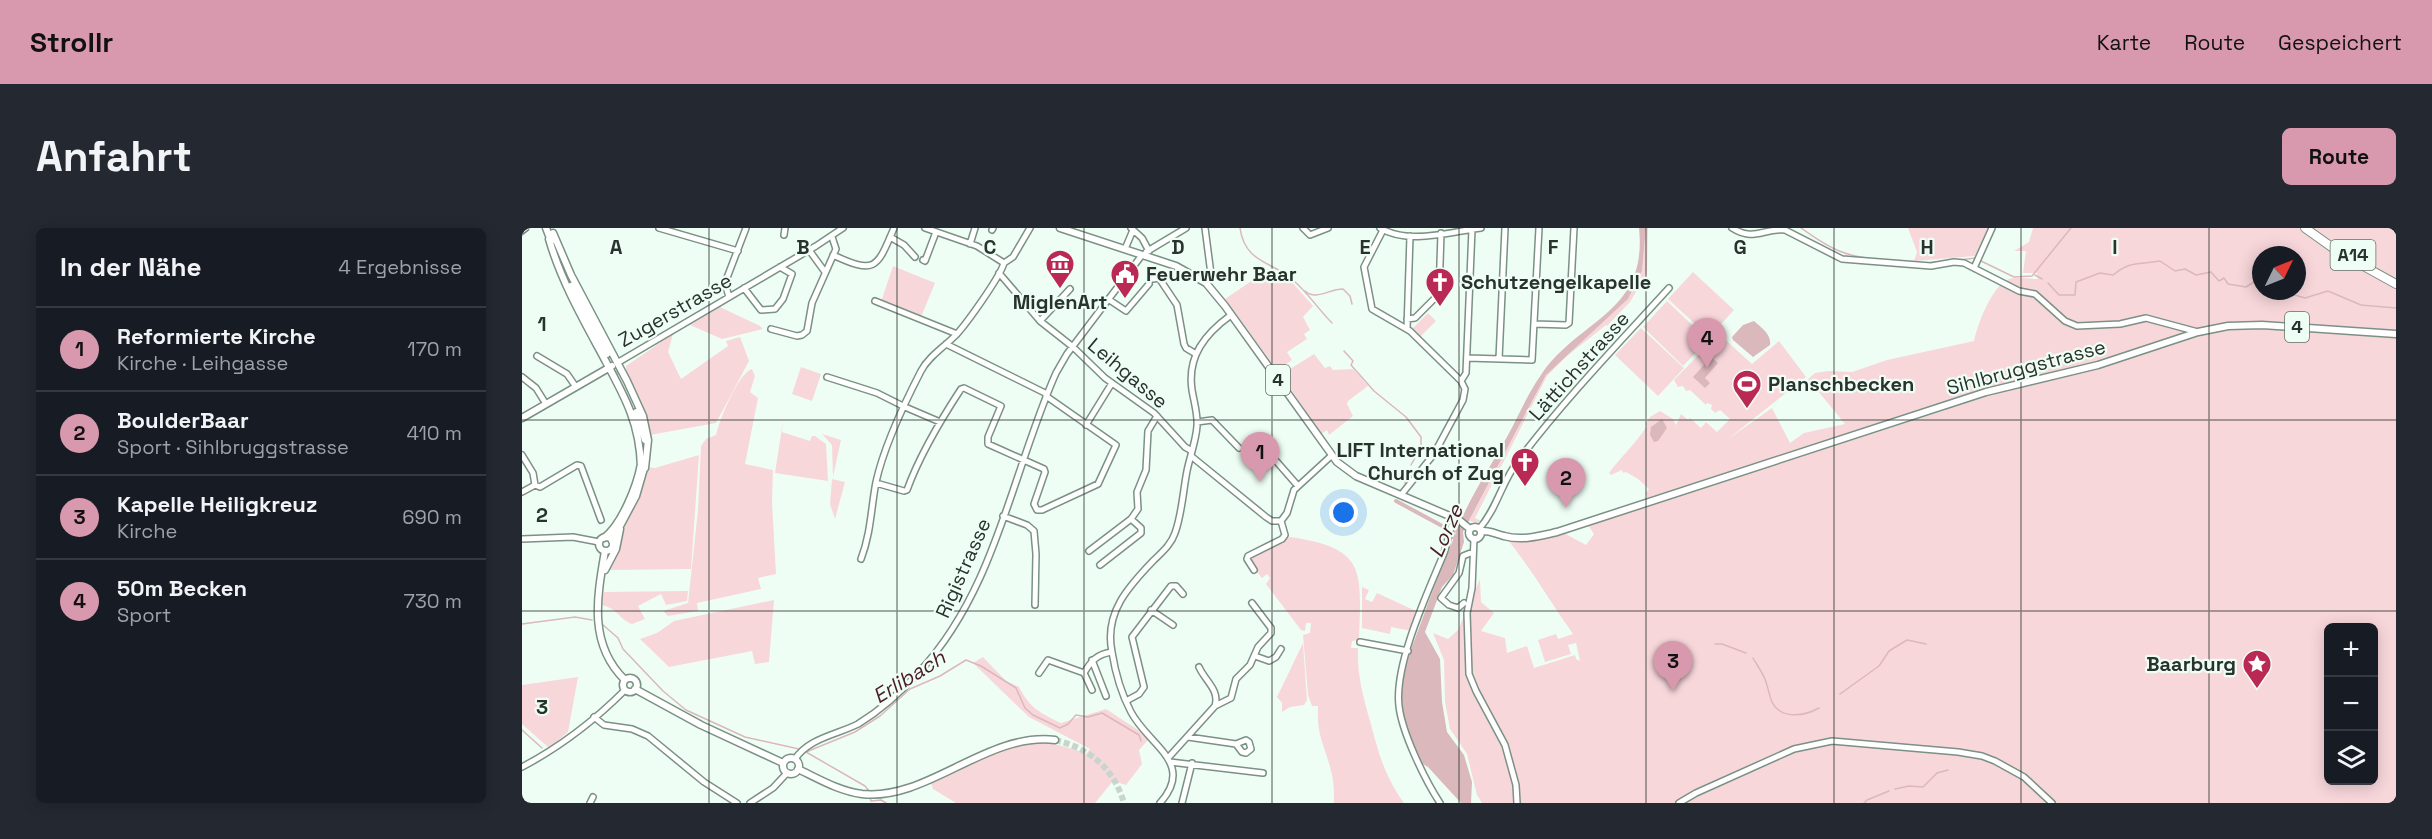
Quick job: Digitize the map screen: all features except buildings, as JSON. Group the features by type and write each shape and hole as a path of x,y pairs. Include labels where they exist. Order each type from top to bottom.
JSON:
{"highway":[{"name":"A14","path":"2305,228 2340,253 2396,284"},
{"name":"A14","path":"2313,228 2347,251 2396,278"}],"main road":[{"path":"546,228 551,233 636,398 646,424 648,449 639,488 612,541 612,548 605,551"},
{"name":"4","path":"1060,228 1145,254 1186,270 1206,283 1331,456 1343,468 1356,476 1457,519 1469,527"},
{"path":"551,233 574,291 607,354"},
{"path":"551,233 565,282 634,418 643,468"},
{"name":"Sihlbruggstrasse","path":"1478,534 1525,538 1557,532 1986,392 2098,365 2198,332 2262,325 2396,334"},
{"name":"Zugerstrasse","path":"522,418 617,363"},
{"path":"605,551 600,548 602,540 610,532 628,502 643,468 641,426 619,377"},
{"path":"600,578 616,549 618,533 625,516"},
{"path":"1469,527 1474,527 1478,534 1469,536 1469,527"},
{"name":"Sihlbruggstrasse","path":"1478,534 1490,531 1500,535"},
{"path":"602,540 612,541"},
{"path":"605,551 600,578 597,622 608,658 625,680"},
{"path":"625,680 630,678 635,681 635,689"},
{"path":"625,680 623,685 625,690 635,689 700,725 783,763"},
{"path":"798,769 834,787 871,794 892,792 1008,744 1034,739 1055,740"},
{"path":"800,754 798,769 793,773 787,773 783,768 783,763 788,758 800,754"}],"street":[{"path":"659,228 738,251"},
{"path":"729,297 725,283 746,228"},
{"path":"783,235 785,228"},
{"name":"Zugerstrasse","path":"617,363 832,237 843,228"},
{"path":"833,255 861,267 873,265 881,258 894,228"},
{"path":"925,228 970,244 1004,263"},
{"path":"970,244 975,228"},
{"path":"861,559 870,534 876,483 882,462 927,361 957,334 1004,263 1013,257 1030,228"},
{"name":"Rigistrasse","path":"800,754 816,741 850,728 874,713 908,684 935,654 970,599 1061,363 1108,299 1145,254 1185,228"},
{"path":"1204,228 1211,274 1206,283"},
{"path":"1303,228 1310,234 1328,228"},
{"path":"1401,495 1434,454 1462,400 1465,389 1461,381 1407,329 1374,311 1371,306 1364,267 1382,229 1401,236 1410,236 1481,228"},
{"path":"1499,359 1505,228"},
{"path":"1467,358 1532,360 1539,228"},
{"path":"1535,324 1569,324 1574,228"},
{"path":"1732,228 1747,235 1776,229 1785,230 1842,260 1931,266 1954,262 1974,268 2019,291 2035,294 2065,321 2077,326 2120,324 2146,318 2198,332"},
{"path":"1974,268 1992,228"},
{"path":"1125,249 1132,229 1142,238 1145,254"},
{"path":"1461,381 1466,373 1472,229"},
{"path":"924,261 936,232"},
{"path":"1407,319 1415,318 1439,294 1441,233"},
{"path":"1407,329 1410,236"},
{"path":"771,328 797,336 807,331 810,309 836,246 832,237"},
{"path":"890,237 904,245 915,257"},
{"path":"809,250 825,272"},
{"path":"744,288 760,310 775,309 783,299 792,274 780,267"},
{"name":"Leihgasse","path":"999,273 1040,321 1073,347 1112,383 1157,416 1191,453 1266,517 1272,521 1281,521"},
{"path":"1108,299 1126,311 1151,281 1159,278 1175,299 1184,344 1196,354"},
{"name":"Lättichstrasse","path":"1478,534 1515,465 1556,412 1669,288"},
{"path":"1040,321 1070,289"},
{"path":"875,301 957,334"},
{"path":"1160,803 1173,783 1173,769 1169,760 1134,717 1126,702 1112,652 1112,619 1121,598 1164,550 1176,532 1197,423 1191,381 1196,354 1211,330 1231,315"},
{"path":"876,483 907,490 918,462 940,422 961,389 964,388 999,404 1001,408 988,437 988,444 1044,469 1034,504 1039,511 1085,492 1100,482 1116,445 1047,395 946,344"},
{"path":"537,356 567,374 576,387"},
{"path":"522,376 536,388 546,404"},
{"path":"827,377 877,393 940,422"},
{"path":"1086,425 1112,383"},
{"path":"1089,550 1131,519 1138,509 1138,487 1146,470 1148,432 1157,416"},
{"path":"1197,423 1212,420 1239,448"},
{"path":"1257,444 1298,486"},
{"path":"522,455 524,465 533,473 535,485"},
{"path":"1254,570 1247,559 1248,556 1282,539 1285,535 1281,521 1287,513 1292,494 1331,456"},
{"path":"522,492 535,485 540,487 577,465 580,466 601,520"},
{"path":"1003,516 1030,526 1034,531 1035,605"},
{"path":"1100,565 1141,533 1141,528 1131,519"},
{"path":"1440,803 1426,781 1399,706 1400,684 1408,651 1457,519"},
{"path":"1485,521 1490,531"},
{"path":"1478,534 1473,552 1472,588 1467,613 1469,674 1505,745 1516,785 1517,803"},
{"path":"522,539 573,537 602,540"},
{"path":"1464,603 1458,608 1449,605 1441,598 1459,573 1463,556 1473,552"},
{"path":"1126,702 1139,694 1144,687 1132,644 1133,633 1171,586 1176,586 1183,594"},
{"path":"1169,760 1215,706 1231,698 1236,679 1271,633 1271,628 1252,603"},
{"path":"1151,610 1173,625"},
{"path":"1360,642 1408,651"},
{"path":"1255,656 1269,661 1276,657 1281,649"},
{"path":"1084,673 1092,660 1103,653 1112,652"},
{"path":"1039,673 1048,660 1084,673 1092,690"},
{"path":"1092,660 1107,696"},
{"path":"1199,667 1216,696 1215,706"},
{"path":"522,767 549,751 625,690"},
{"path":"594,717 604,725 632,729 652,739 695,775 737,803"},
{"path":"1188,737 1236,744"},
{"path":"1679,803 1720,781 1794,749 1832,741 1982,756 2024,777 2052,803"},
{"path":"1169,760 1263,772"},
{"path":"1182,803 1192,763"},
{"path":"750,803 776,786 787,773"}],"shaded area":[{"path":"1639,228 1646,228 1642,271 1628,299 1546,375 1463,532 1464,542 1453,575 1442,587 1425,632 1440,659 1442,702 1447,732 1464,755 1472,782 1471,803 1461,803 1428,767 1421,763 1406,726 1401,694 1409,655 1462,518 1532,389 1556,356 1622,298 1633,279 1639,257"},
{"path":"1646,228 1648,228 1647,273 1630,302 1607,326 1567,356 1547,376 1475,518 1481,521 1477,523 1469,521 1546,375 1628,299 1642,271"},
{"path":"1908,228 1988,228 1975,256 1914,261 1917,252"},
{"path":"2033,228 2396,228 2396,803 1482,803 1477,795 1467,754 1450,729 1445,702 1444,660 1433,633 1448,639 1458,630 1480,579 1481,602 1494,613 1481,631 1505,638 1507,653 1527,646 1534,668 1575,655 1580,661 1576,643 1568,645 1571,654 1545,662 1538,640 1556,634 1558,639 1573,634 1508,540 1530,541 1564,533 1586,545 1594,534 1588,525 1946,410 1949,402 1795,453 1647,498 1645,493 1649,489 1638,479 1626,472 1623,473 1622,470 1611,475 1609,473 1643,432 1650,417 1660,411 1673,419 1676,425 1681,414 1688,420 1690,418 1701,428 1706,422 1717,432 1730,419 1720,410 1715,413 1711,409 1712,405 1707,403 1706,405 1690,390 1686,391 1683,386 1678,387 1674,380 1719,334 1752,364 1779,341 1806,377 1728,439 1772,408 1790,443 1804,433 1845,424 1808,379 1815,373 1852,372 1887,360 1974,341 1991,297 2003,283 2012,278 2038,279 2037,273 2023,273 2026,251 2014,251 2029,242"},
{"path":"893,266 935,283 921,317 881,302"},
{"path":"1269,269 1291,281 1313,306 1303,317 1310,330 1304,334 1307,339 1287,352 1292,360 1281,368 1274,366 1225,299"},
{"path":"1693,272 1734,310 1709,337 1668,299"},
{"path":"1667,301 1708,340 1683,366 1643,327"},
{"path":"720,307 763,329 722,339 690,325"},
{"path":"1428,313 1436,321 1420,337 1412,329"},
{"path":"1754,321 1769,338 1770,345 1753,357 1732,337 1743,325"},
{"path":"1641,328 1684,368 1658,396 1615,355"},
{"path":"673,334 668,352 681,379 728,346 726,341 740,337 749,361 716,423 650,435 626,366"},
{"path":"1314,354 1325,368 1330,366 1333,370 1353,369 1368,386 1348,401 1347,404 1353,416 1329,435 1327,430 1320,435 1282,376"},
{"path":"1711,357 1718,363 1705,378 1710,383 1705,388 1693,377"},
{"path":"801,367 821,374 812,401 792,394"},
{"path":"752,369 755,376 750,392 758,398 745,464 773,470 772,502 776,574 758,578 761,589 697,603 698,611 668,616 663,611 688,603 698,510 701,446 706,439 716,435 735,388"},
{"path":"1662,419 1667,428 1658,441 1654,442 1650,435 1651,427"},
{"path":"783,421 782,432 810,441 812,436 815,436 826,444 828,481 775,473"},
{"path":"822,434 841,440 833,477 832,445"},
{"path":"699,455 691,569 609,570 622,527 638,499 648,467 655,468"},
{"path":"832,479 845,482 835,519 830,504"},
{"path":"1290,537 1334,548 1347,556 1354,567 1359,580 1359,640 1352,641 1351,648 1358,648 1361,685 1379,754 1404,803 1334,803 1334,785 1330,765 1318,726 1318,706 1312,706 1308,695 1303,635 1310,633 1311,623 1306,623 1305,631 1301,630 1266,584 1270,578 1267,574 1262,578 1249,562 1252,554"},
{"path":"1362,587 1369,590 1365,599 1372,602 1377,593 1418,612 1412,631 1391,627 1390,634 1362,628"},
{"path":"688,591 687,601 666,605 661,594 638,606 645,619 632,624 610,608 601,605 604,592"},
{"path":"774,600 769,662 755,664 752,651 669,667 640,639 657,633 674,621"},
{"path":"1303,643 1307,700 1304,705 1290,707 1282,712 1282,703 1277,697"},
{"path":"983,657 1006,681 1019,687 1036,709 1061,723 1106,709 1146,735 1149,739 1139,750 1142,764 1126,785 1113,781 1095,803 956,803 933,789 931,783 1013,746 1037,742 1068,747 1086,754 1090,749 1029,717 973,663"},
{"path":"578,677 568,732 549,748 522,724 522,685"}],"waterway":[{"path":"1240,228 1248,249 1294,281 1332,323"},
{"path":"1801,228 1821,242 1851,255 1889,261 1936,262"},
{"path":"1979,260 2014,277 2032,276 2071,228"},
{"path":"1959,260 1975,258"},
{"path":"2048,283 2059,295 2075,295 2076,282 2100,273 2113,275 2130,265 2160,261 2175,271 2185,269 2196,275 2211,272 2219,281 2224,278 2228,284 2246,287 2252,283"},
{"path":"2035,275 2042,279"},
{"path":"1305,291 1318,295 1343,289 1350,296 1352,304"},
{"path":"2306,298 2328,291 2361,305 2396,308"},
{"path":"1344,351 1353,361 1351,365 1374,391 1406,417 1421,437 1421,447 1411,465"},
{"path":"1405,483 1408,472"},
{"name":"Lorze","path":"1396,501 1446,528"},
{"name":"Lorze","path":"1457,539 1453,537 1453,532 1463,524"},
{"path":"522,624 575,617 592,620"},
{"path":"602,624 618,638 623,649 663,691 686,710 745,737 799,749"},
{"path":"1840,694 1879,666 1889,651 1907,640 1926,644"},
{"path":"1715,644 1722,644 1746,653"},
{"path":"1753,658 1765,679 1772,702 1781,712 1794,715 1819,708"},
{"name":"Erlibach","path":"806,752 855,732 880,716 910,689 940,676 966,660 981,666 1016,688 1025,708 1033,715 1060,728 1068,724 1076,715 1088,717 1102,713 1139,735 1141,741"},
{"path":"522,730 542,748"},
{"path":"806,752 865,786 870,792"},
{"path":"1895,789 1909,786 1923,787 1937,773 1948,770"},
{"path":"1864,803 1889,791"},
{"path":"870,797 871,801 881,800 886,803"}],"tunnel":[{"path":"607,354 619,377"},
{"path":"1055,740 1079,748 1099,762 1114,780 1124,803"}],"railway":[{"path":"522,235 531,228"}],"place":[{"name":"MiglenArt","path":"1060,290"},
{"name":"Feuerwehr Baar","path":"1125,300"},
{"name":"Schutzengelkapelle","path":"1440,308"},
{"name":"50m Becken","path":"1707,368"},
{"name":"Planschbecken","path":"1747,410"},
{"name":"Reformierte Kirche","path":"1260,482"},
{"name":"LIFT International Church of Zug","path":"1525,488"},
{"name":"BoulderBaar","path":"1566,508"},
{"name":"Baarburg","path":"2257,690"},
{"name":"Kapelle Heiligkreuz","path":"1673,691"}]}
